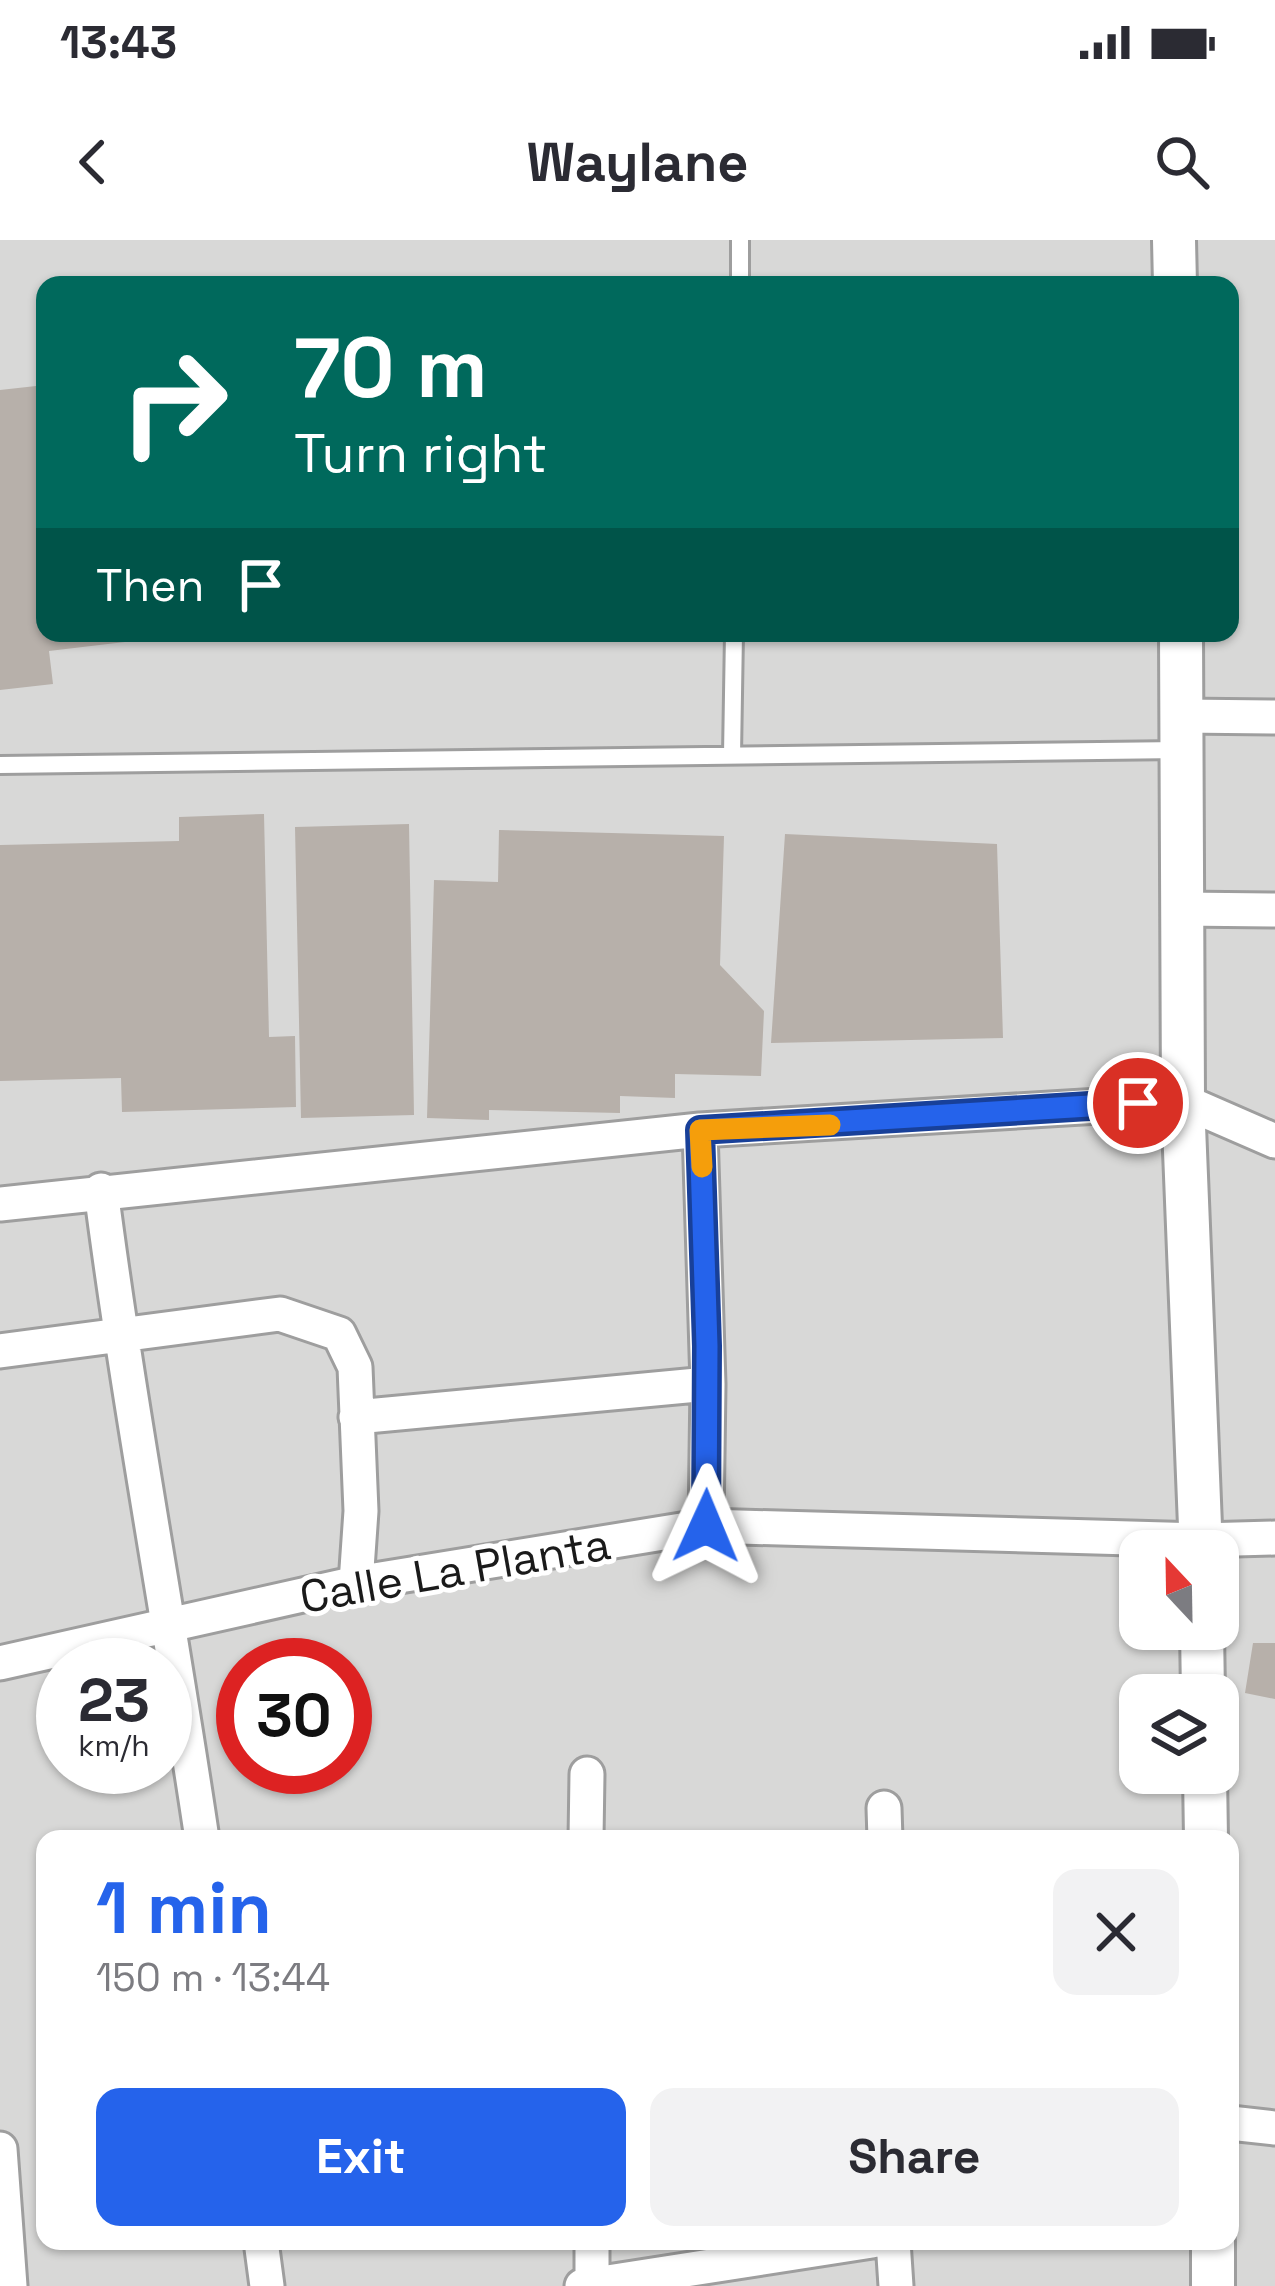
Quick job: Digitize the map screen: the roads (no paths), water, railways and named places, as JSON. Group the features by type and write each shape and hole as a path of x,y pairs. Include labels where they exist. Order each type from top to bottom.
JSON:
{"street":[{"path":"1174,240 1174,276"},
{"path":"1181,642 1183,1101 1200,1530"},
{"path":"1182,732 1275,717"},
{"path":"1181,909 1275,910"},
{"path":"0,1204 700,1130 1183,1101 1275,1141"},
{"path":"700,1130 708,1384 706,1526"},
{"path":"100,1190 201,1830"},
{"path":"0,1352 280,1314 339,1334 355,1367 361,1510 356,1583"},
{"path":"356,1417 708,1384"},
{"name":"Calle La Planta","path":"0,1663 356,1583 706,1526 1119,1542"},
{"name":"Calle La Planta","path":"1239,1541 1275,1538"},
{"path":"586,1830 587,1774"},
{"path":"1205,1794 1206,1830"},
{"path":"1239,2124 1275,2128"},
{"path":"0,2149 10,2286"},
{"path":"261,2250 267,2286"},
{"path":"592,2250 592,2286"},
{"path":"582,2286 816,2250"},
{"path":"894,2250 896,2286"},
{"path":"1213,2250 1213,2286"}],"lane":[{"path":"740,240 740,276"},
{"path":"732,755 734,642"},
{"path":"0,765 732,755 1182,732"}]}
